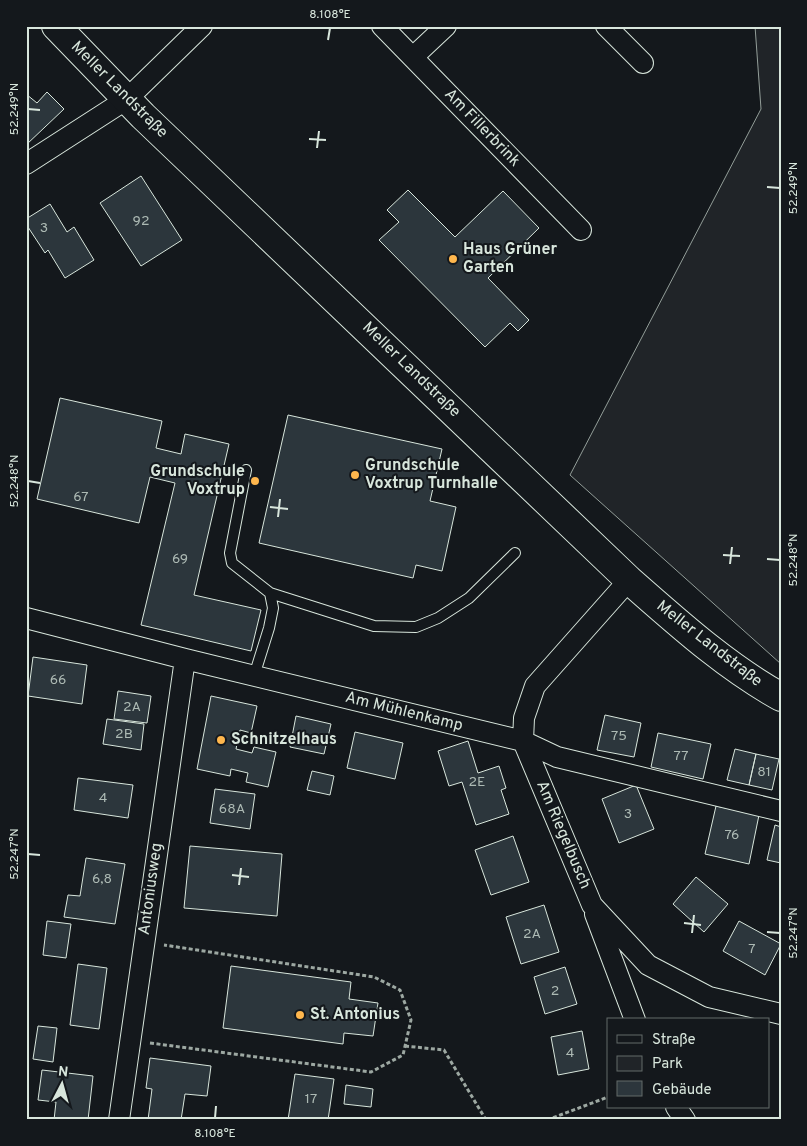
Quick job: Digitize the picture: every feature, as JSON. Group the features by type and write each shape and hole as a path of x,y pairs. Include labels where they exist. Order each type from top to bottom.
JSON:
{"street":[{"name":"Meller Landstraße","path":"56,26 127,98 629,580 693,635 748,678 781,697"},
{"path":"26,164 127,98 202,26"},
{"name":"Am Fillerbrink","path":"382,26 581,230"},
{"path":"413,58 446,26"},
{"path":"606,26 643,63"},
{"name":"Am Riegelbusch","path":"629,580 535,686 524,718 523,741 592,906 648,965 709,997 781,1014"},
{"name":"Am Mühlenkamp","path":"26,618 184,659 523,741 557,757 781,811"},
{"name":"Antoniusweg","path":"119,1120 184,659"},
{"path":"592,906 634,1018"},
{"path":"677,1108 685,1120"}],"lane":[{"path":"246,470 230,553 232,563 270,593 374,626 416,627 438,618 469,598 515,553"},
{"path":"254,676 273,608 270,593"}],"path":[{"path":"129,1040 371,1072 403,1055 411,1020 400,990 374,977 144,942"},
{"path":"405,1046 444,1050 486,1120"},
{"path":"547,1120 607,1097"}],"green space":[{"path":"755,26 781,26 781,664 570,475 761,109"}],"building":[{"path":"47,92 64,109 26,145 26,94 37,103"},
{"path":"141,176 182,240 141,266 100,203"},
{"name":"Haus Grüner Garten","path":"408,190 455,237 503,191 539,228 488,278 529,320 518,331 510,323 485,347 379,240 399,222 387,210"},
{"path":"50,204 67,232 74,227 94,260 65,278 48,250 45,253 26,224 26,219"},
{"name":"Grundschule Voxtrup","path":"60,398 162,421 156,448 181,454 185,434 229,444 194,595 261,610 251,651 141,625 175,483 150,477 139,523 37,499"},
{"name":"Grundschule Voxtrup Turnhalle","path":"288,415 442,449 430,501 456,507 442,571 416,565 413,578 259,543"},
{"path":"33,657 87,665 82,704 28,696"},
{"path":"118,691 151,696 147,723 114,719"},
{"name":"Schnitzelhaus","path":"211,696 257,706 251,733 240,730 236,749 252,753 254,747 276,752 268,787 246,782 248,773 231,769 230,776 197,769"},
{"path":"605,715 641,723 634,757 597,750"},
{"path":"296,716 331,724 324,754 290,747"},
{"path":"107,719 144,724 141,750 103,744"},
{"path":"355,732 403,743 395,779 347,768"},
{"path":"658,733 711,744 703,779 651,767"},
{"path":"468,741 478,773 499,766 506,788 501,790 509,814 476,825 462,782 449,786 438,751"},
{"path":"735,749 756,754 749,785 727,780"},
{"path":"756,754 779,759 772,790 749,785"},
{"path":"312,771 334,776 330,795 307,790"},
{"path":"78,778 133,785 128,818 74,810"},
{"path":"636,785 654,829 619,843 602,799"},
{"path":"215,789 255,794 250,829 210,823"},
{"path":"716,806 759,815 749,864 705,854"},
{"path":"775,825 781,827 781,863 767,860"},
{"path":"513,836 529,882 491,895 475,850"},
{"path":"190,846 282,854 277,916 184,908"},
{"path":"86,858 125,864 115,924 64,917 68,895 80,896"},
{"path":"696,877 728,904 704,932 673,904"},
{"path":"544,905 559,952 521,964 506,917"},
{"path":"47,921 71,924 66,958 43,955"},
{"path":"739,921 781,944 765,975 723,951"},
{"path":"78,964 107,968 99,1029 70,1025"},
{"name":"St. Antonius","path":"231,966 351,982 349,999 378,1003 373,1036 344,1033 343,1044 223,1028"},
{"path":"565,967 577,1004 545,1014 534,977"},
{"path":"38,1026 57,1028 53,1062 33,1059"},
{"path":"582,1031 589,1069 558,1075 551,1037"},
{"path":"150,1058 211,1066 207,1096 185,1094 181,1120 148,1120 152,1089 146,1088"},
{"path":"42,1070 93,1076 88,1120 54,1120 56,1102 38,1100"},
{"path":"295,1074 334,1079 328,1120 288,1120"},
{"path":"346,1085 373,1089 371,1107 344,1104"}],"place":[{"name":"Haus Grüner Garten","path":"453,259"},
{"name":"Grundschule Voxtrup Turnhalle","path":"355,475"},
{"name":"Grundschule Voxtrup","path":"255,481"},
{"name":"Schnitzelhaus","path":"221,740"},
{"name":"St. Antonius","path":"300,1015"}]}
